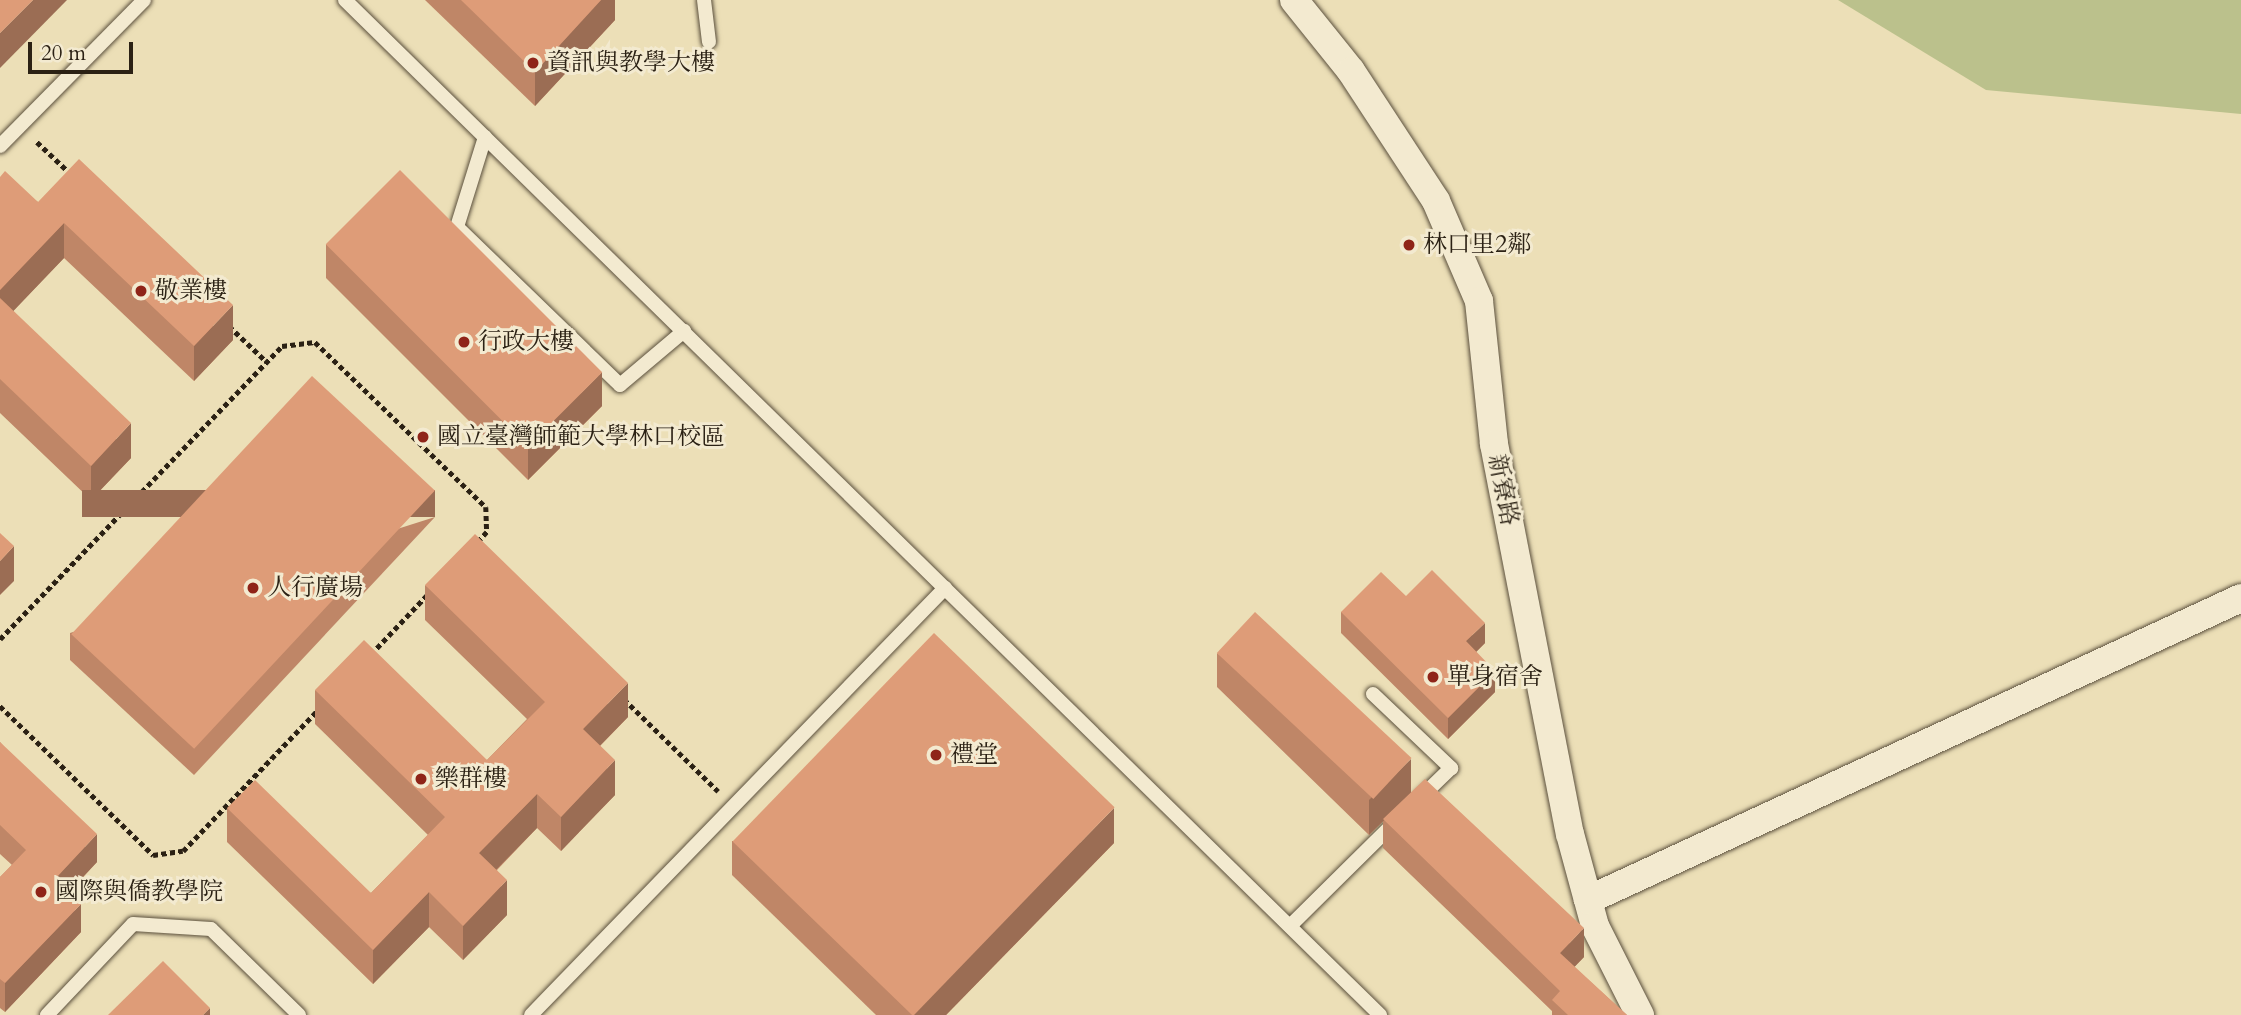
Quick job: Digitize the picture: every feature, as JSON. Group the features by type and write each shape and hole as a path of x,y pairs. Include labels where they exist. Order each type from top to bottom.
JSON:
{"street":[{"name":"新寮路","path":"1294,0 1351,71 1436,201 1479,301 1494,444 1570,834 1595,926 1640,1015"},
{"path":"1588,900 2241,598"}],"lane":[{"path":"0,146 144,0"},
{"path":"345,0 1380,1015"},
{"path":"704,0 709,41"},
{"path":"485,137 457,228 620,385 684,331"},
{"path":"531,1015 945,588"},
{"path":"1290,926 1451,768 1373,694"},
{"path":"47,1015 133,924 211,929 299,1015"}],"path":[{"path":"21,126 80,183"},
{"path":"227,324 267,362"},
{"path":"0,639 282,346 315,342 486,507 488,532 471,549"},
{"path":"366,660 433,589"},
{"path":"617,692 733,806"},
{"path":"0,706 153,855 183,851 317,710"}],"green space":[{"path":"1838,0 2241,0 2241,114 1986,90"}],"building":[{"path":"0,0 33,0 0,33"},
{"path":"461,0 601,0 535,72"},
{"path":"79,159 233,305 194,346 64,223 0,290 0,177 5,171 38,202"},
{"name":"行政大樓","path":"400,170 602,372 528,446 326,244"},
{"path":"0,298 131,423 91,466 0,379"},
{"name":"人行廣場","path":"312,376 435,491 194,749 71,634"},
{"path":"0,533 14,546 0,561"},
{"name":"樂群樓","path":"475,534 628,683 583,729 615,760 561,817 537,794 479,853 507,880 463,926 429,892 373,950 227,808 255,780 371,893 445,817 315,690 364,640 487,760 545,702 425,585"},
{"name":"單身宿舍","path":"1432,570 1485,623 1466,641 1495,671 1448,718 1341,612 1381,572 1406,596"},
{"path":"1255,612 1412,758 1373,799 1217,653"},
{"name":"禮堂","path":"934,633 1115,807 914,1015 733,842"},
{"name":"國際與僑教學院","path":"0,742 97,834 55,879 81,904 5,983 0,979 0,877 26,850 0,825"},
{"path":"1425,779 1584,928 1560,953 1627,1015 1568,1015 1552,1000 1560,991 1383,819"},
{"path":"163,961 210,1008 203,1015 108,1015"}],"place":[{"name":"資訊與教學大樓","path":"533,63"},
{"name":"林口里2鄰","path":"1409,245"},
{"name":"敬業樓","path":"141,291"},
{"name":"行政大樓","path":"464,342"},
{"name":"國立臺灣師範大學林口校區","path":"423,437"},
{"name":"人行廣場","path":"253,588"},
{"name":"單身宿舍","path":"1433,677"},
{"name":"禮堂","path":"936,755"},
{"name":"樂群樓","path":"421,779"},
{"name":"國際與僑教學院","path":"41,892"}]}
